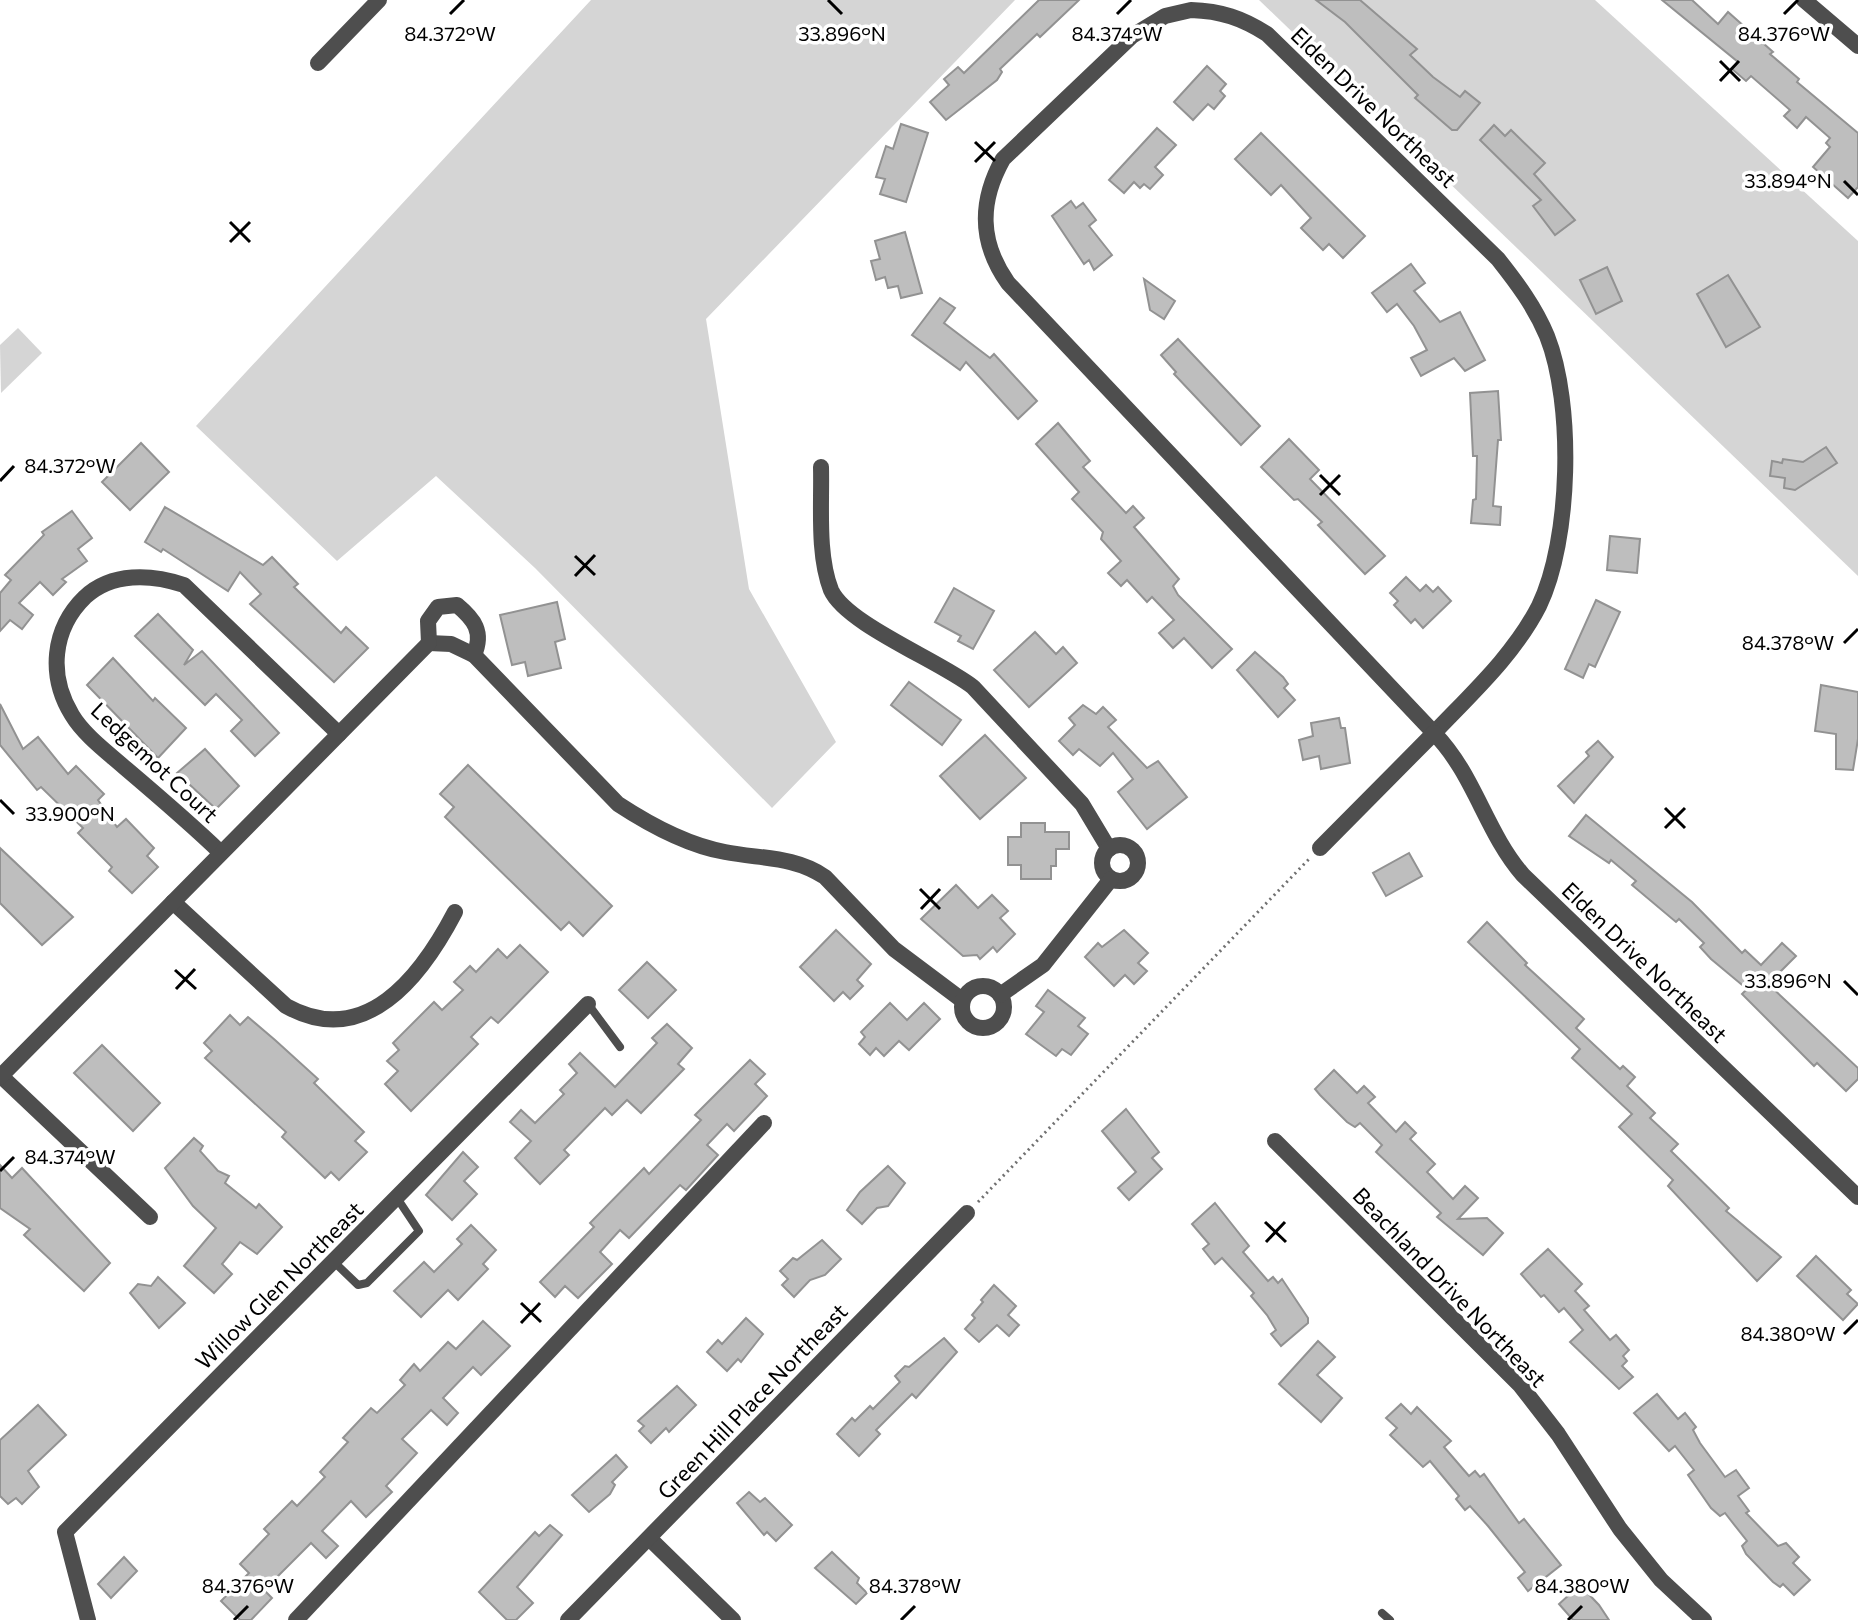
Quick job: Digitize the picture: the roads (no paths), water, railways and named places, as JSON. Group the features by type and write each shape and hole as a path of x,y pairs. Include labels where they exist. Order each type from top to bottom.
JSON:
{"street":[{"path":"318,63 379,0"},
{"path":"1804,0 1858,46"},
{"name":"Elden Drive Northeast","path":"1434,733 1517,642 1539,606 1554,566 1564,512 1563,415 1557,373 1547,337 1526,296 1498,259 1267,34 1245,19 1218,11 1191,10 1165,16 1132,36 1003,159 991,182 985,205 985,230 991,255 1008,283 1463,766 1494,835 1523,875 1858,1197"},
{"path":"821,467 828,579 835,598 857,618 956,673 973,687 1082,804 1109,849"},
{"name":"Ledgemot Court","path":"221,853 73,718 60,685 56,647 70,615 85,598 100,586 119,578 168,580 184,585 339,734"},
{"path":"150,1217 1,1076 429,643 428,621 438,607 457,605 471,618 479,632 474,655"},
{"path":"429,643 451,644 474,655 618,804 671,835 723,852 792,860 812,868 825,877 894,949 962,1000 963,1016 968,1022 974,1026 989,1027 1004,1010 995,989 980,986 962,1000"},
{"path":"1320,848 1434,733"},
{"path":"1109,849 1129,847 1138,865 1125,881 1111,879"},
{"path":"1109,849 1102,861 1111,879"},
{"path":"1000,995 1043,965 1111,879"},
{"path":"173,902 286,1006 305,1017 331,1022 359,1017 386,1002 439,943 455,912"},
{"name":"Willow Glen Northeast","path":"88,1620 65,1532 588,1004"},
{"path":"296,1620 764,1123"},
{"name":"Beachland Drive Northeast","path":"1275,1141 1520,1385 1558,1434 1620,1529 1661,1580 1704,1620"},
{"name":"Green Hill Place Northeast","path":"568,1620 967,1213"},
{"path":"649,1538 733,1620"}],"lane":[{"path":"588,1004 620,1047"},
{"path":"333,1261 358,1285 367,1283 419,1231 396,1197"},
{"path":"1382,1613 1390,1620"}]}
